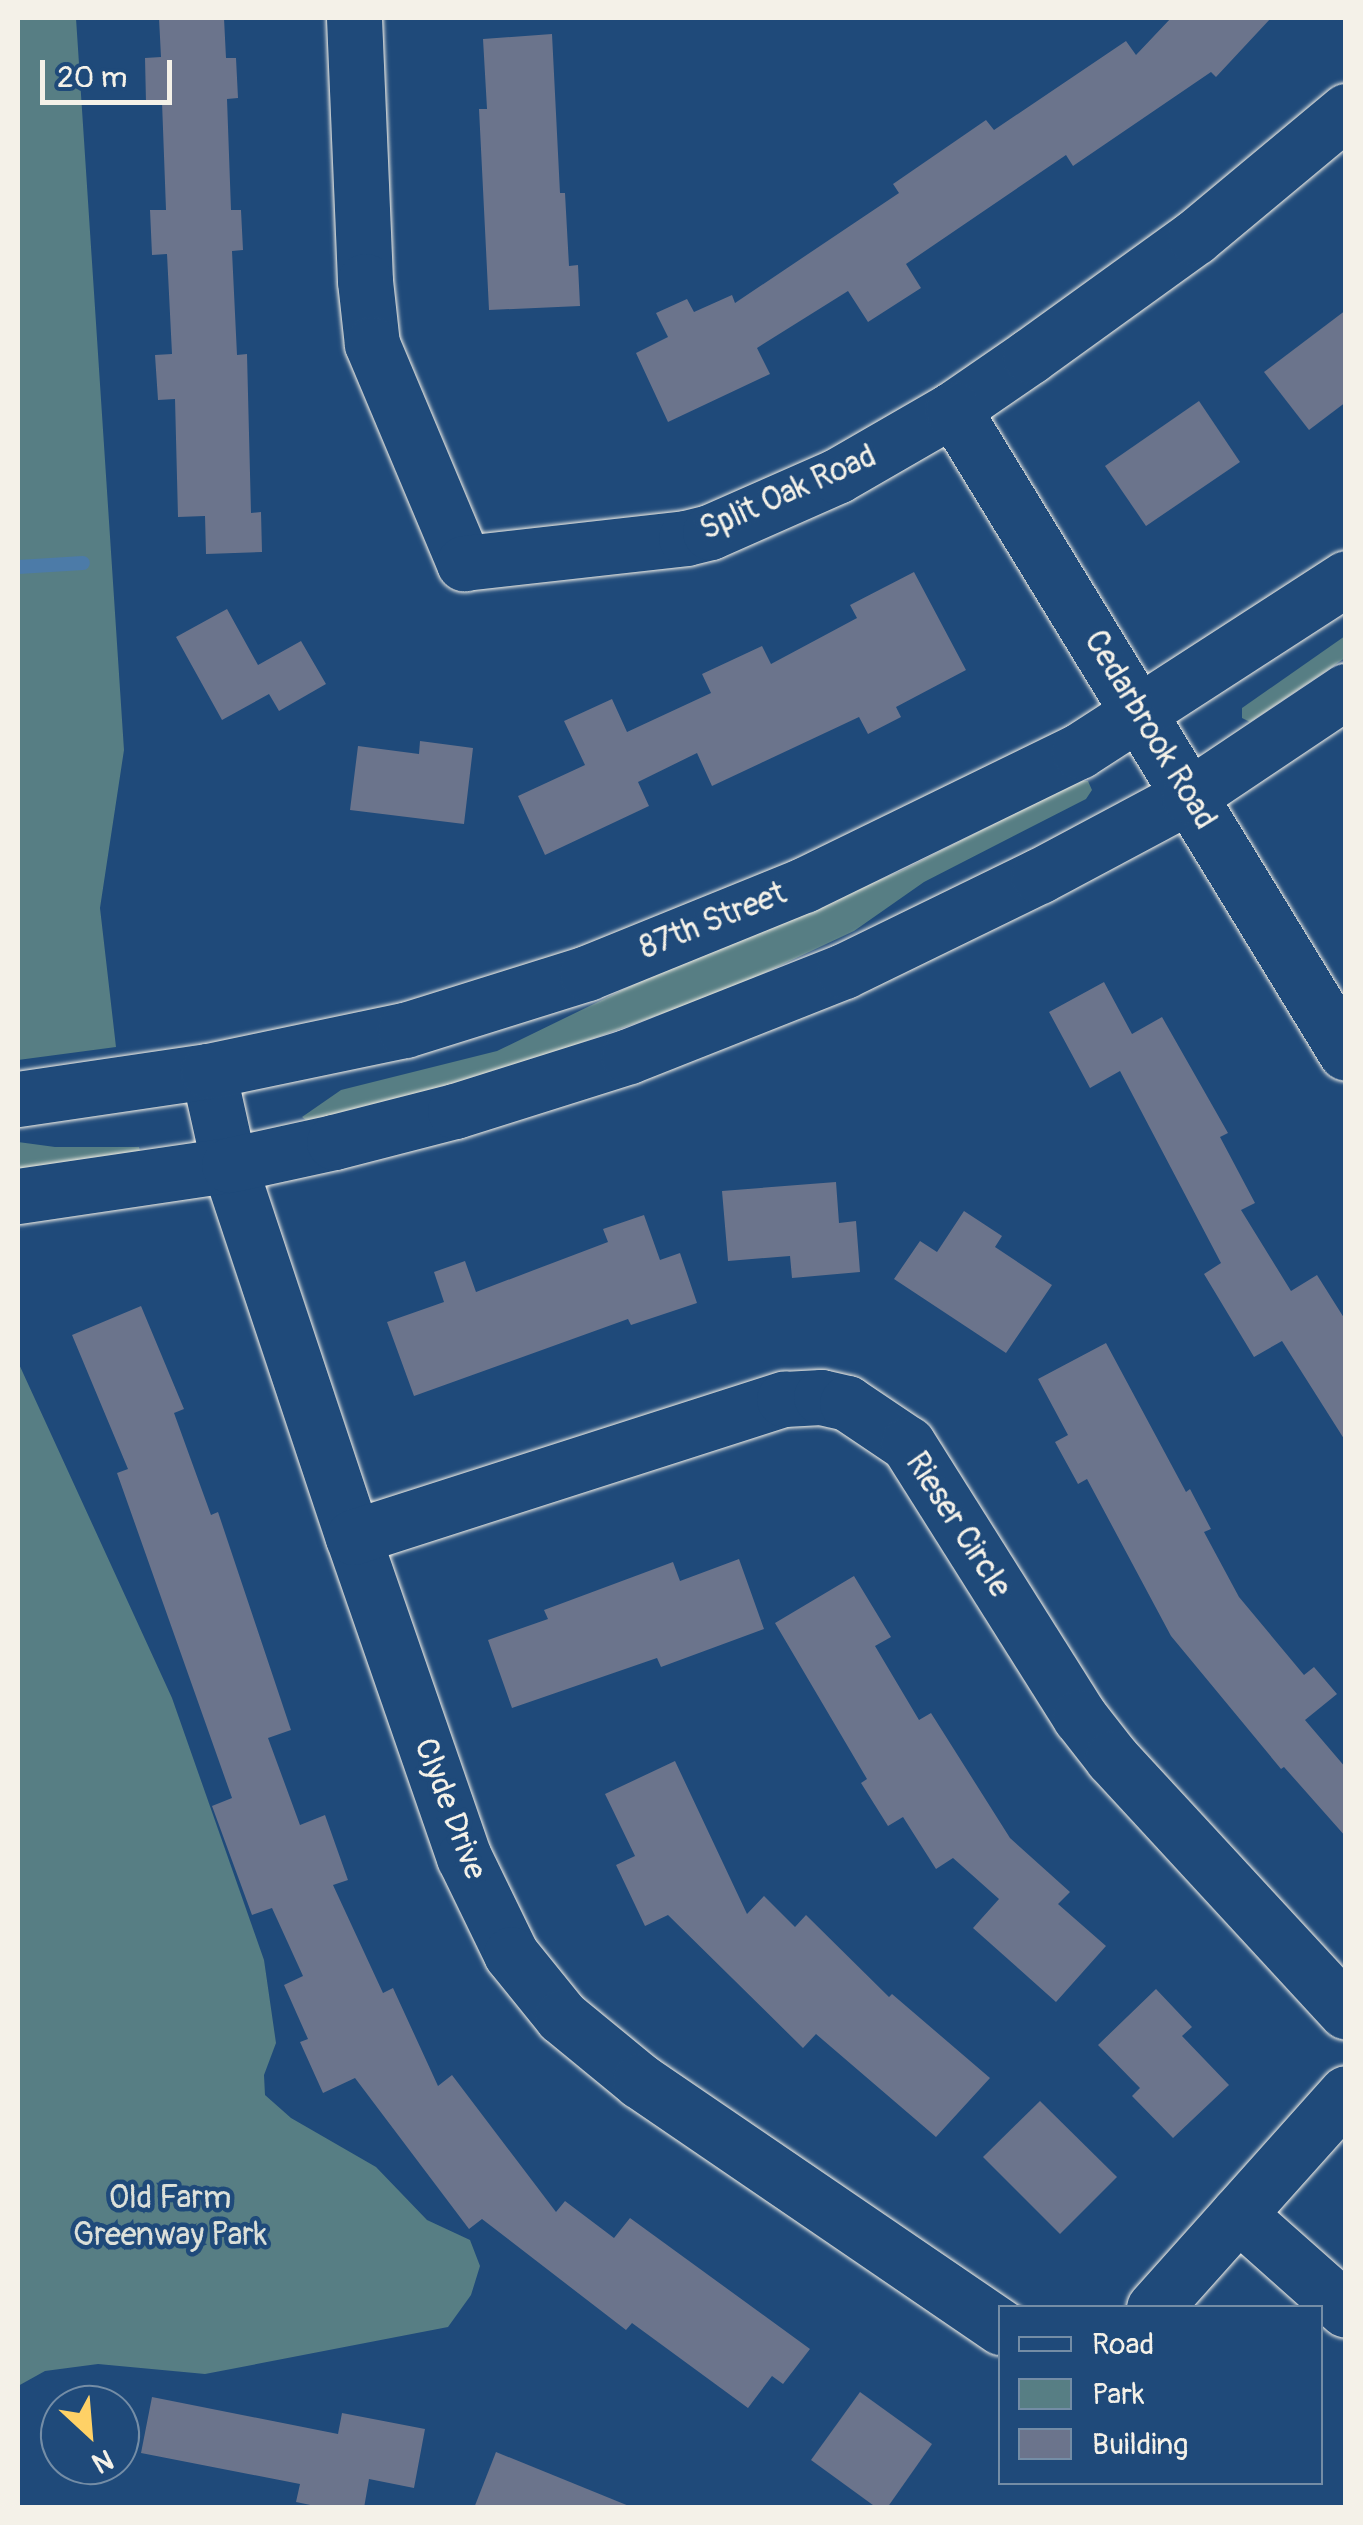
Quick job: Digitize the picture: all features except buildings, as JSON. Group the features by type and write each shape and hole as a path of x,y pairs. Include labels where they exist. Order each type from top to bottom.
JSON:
{"street":[{"name":"Split Oak Road","path":"354,18 372,344 464,563 710,532 837,476 953,409 1195,238 1346,111"},
{"name":"Cedarbrook Road","path":"953,409 1346,1053"},
{"name":"87th Street","path":"18,1099 208,1071 405,1030 587,972 804,884 1011,785 1140,714 1346,578"},
{"path":"18,1196 229,1165 455,1111 629,1056 844,971 1039,876 1189,796 1346,691"},
{"name":"Clyde Drive","path":"208,1071 229,1165 353,1537 464,1857 511,1954 562,2018 640,2082 998,2326"},
{"name":"Rieser Circle","path":"353,1537 784,1399 821,1397 847,1403 908,1444 1080,1717 1112,1758 1346,2012"},
{"path":"1157,2305 1346,2093"},
{"path":"1238,2214 1346,2310"}],"green space":[{"path":"18,18 76,18 124,750 100,908 116,1047 18,1060"},
{"path":"1345,636 1345,658 1250,722 1242,718 1242,708"},
{"path":"1079,781 1088,781 1092,790 1086,799 924,882 854,931 728,990 505,1070 307,1121 302,1117 341,1090 497,1051 674,965 901,871"},
{"path":"18,1142 55,1147 139,1147 140,1151 18,1171"},
{"name":"Old Farm Greenway Park","path":"18,1362 172,1698 264,1960 276,2043 264,2075 265,2095 291,2118 376,2167 427,2220 470,2240 480,2266 471,2295 448,2327 205,2374 98,2364 45,2371 18,2386"}],"waterway":[{"path":"18,567 83,563"}]}
